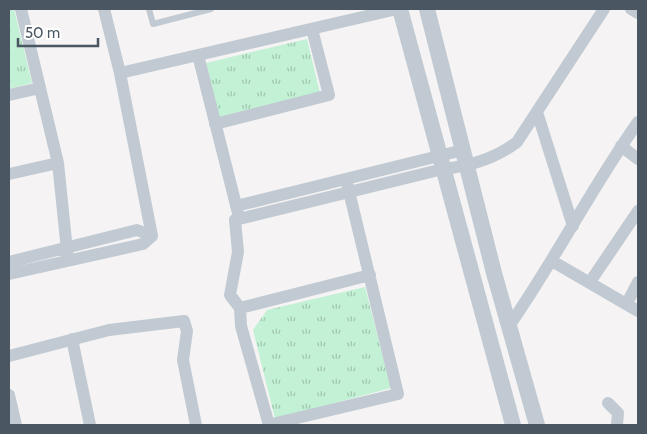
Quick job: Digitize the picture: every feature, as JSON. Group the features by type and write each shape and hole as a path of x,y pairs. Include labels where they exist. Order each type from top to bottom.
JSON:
{"street":[{"path":"21,9 58,163 67,254"},
{"path":"9,262 143,244 152,236 120,73 104,9"},
{"path":"120,73 399,9 514,425"},
{"path":"427,9 509,326 537,425"},
{"path":"441,163 467,166 502,153 517,142 604,9"},
{"path":"631,9 638,14"},
{"path":"215,124 329,95 312,28"},
{"path":"198,55 236,206 238,252 230,295 240,308 241,326 268,425 398,394 348,185"},
{"path":"9,95 40,88"},
{"path":"537,112 573,226"},
{"path":"509,326 552,261 621,146 638,122"},
{"path":"621,146 638,159"},
{"path":"236,206 348,185 441,163 463,150"},
{"path":"9,174 58,163"},
{"path":"237,219 348,185"},
{"path":"590,282 638,211"},
{"path":"9,274 67,254"},
{"path":"552,261 638,310"},
{"path":"240,308 370,276"},
{"path":"627,303 638,282"},
{"path":"9,356 109,330 184,321 187,332 183,360 196,425"},
{"path":"72,340 90,425"},
{"path":"9,395 16,425"},
{"path":"608,403 618,413 617,425"}],"lane":[{"path":"149,9 153,24 211,9"}],"green space":[{"path":"9,9 14,9 32,83 9,89"},
{"path":"307,39 320,93 219,117 206,63"},
{"path":"365,287 391,388 275,419 253,330 267,310"}]}
